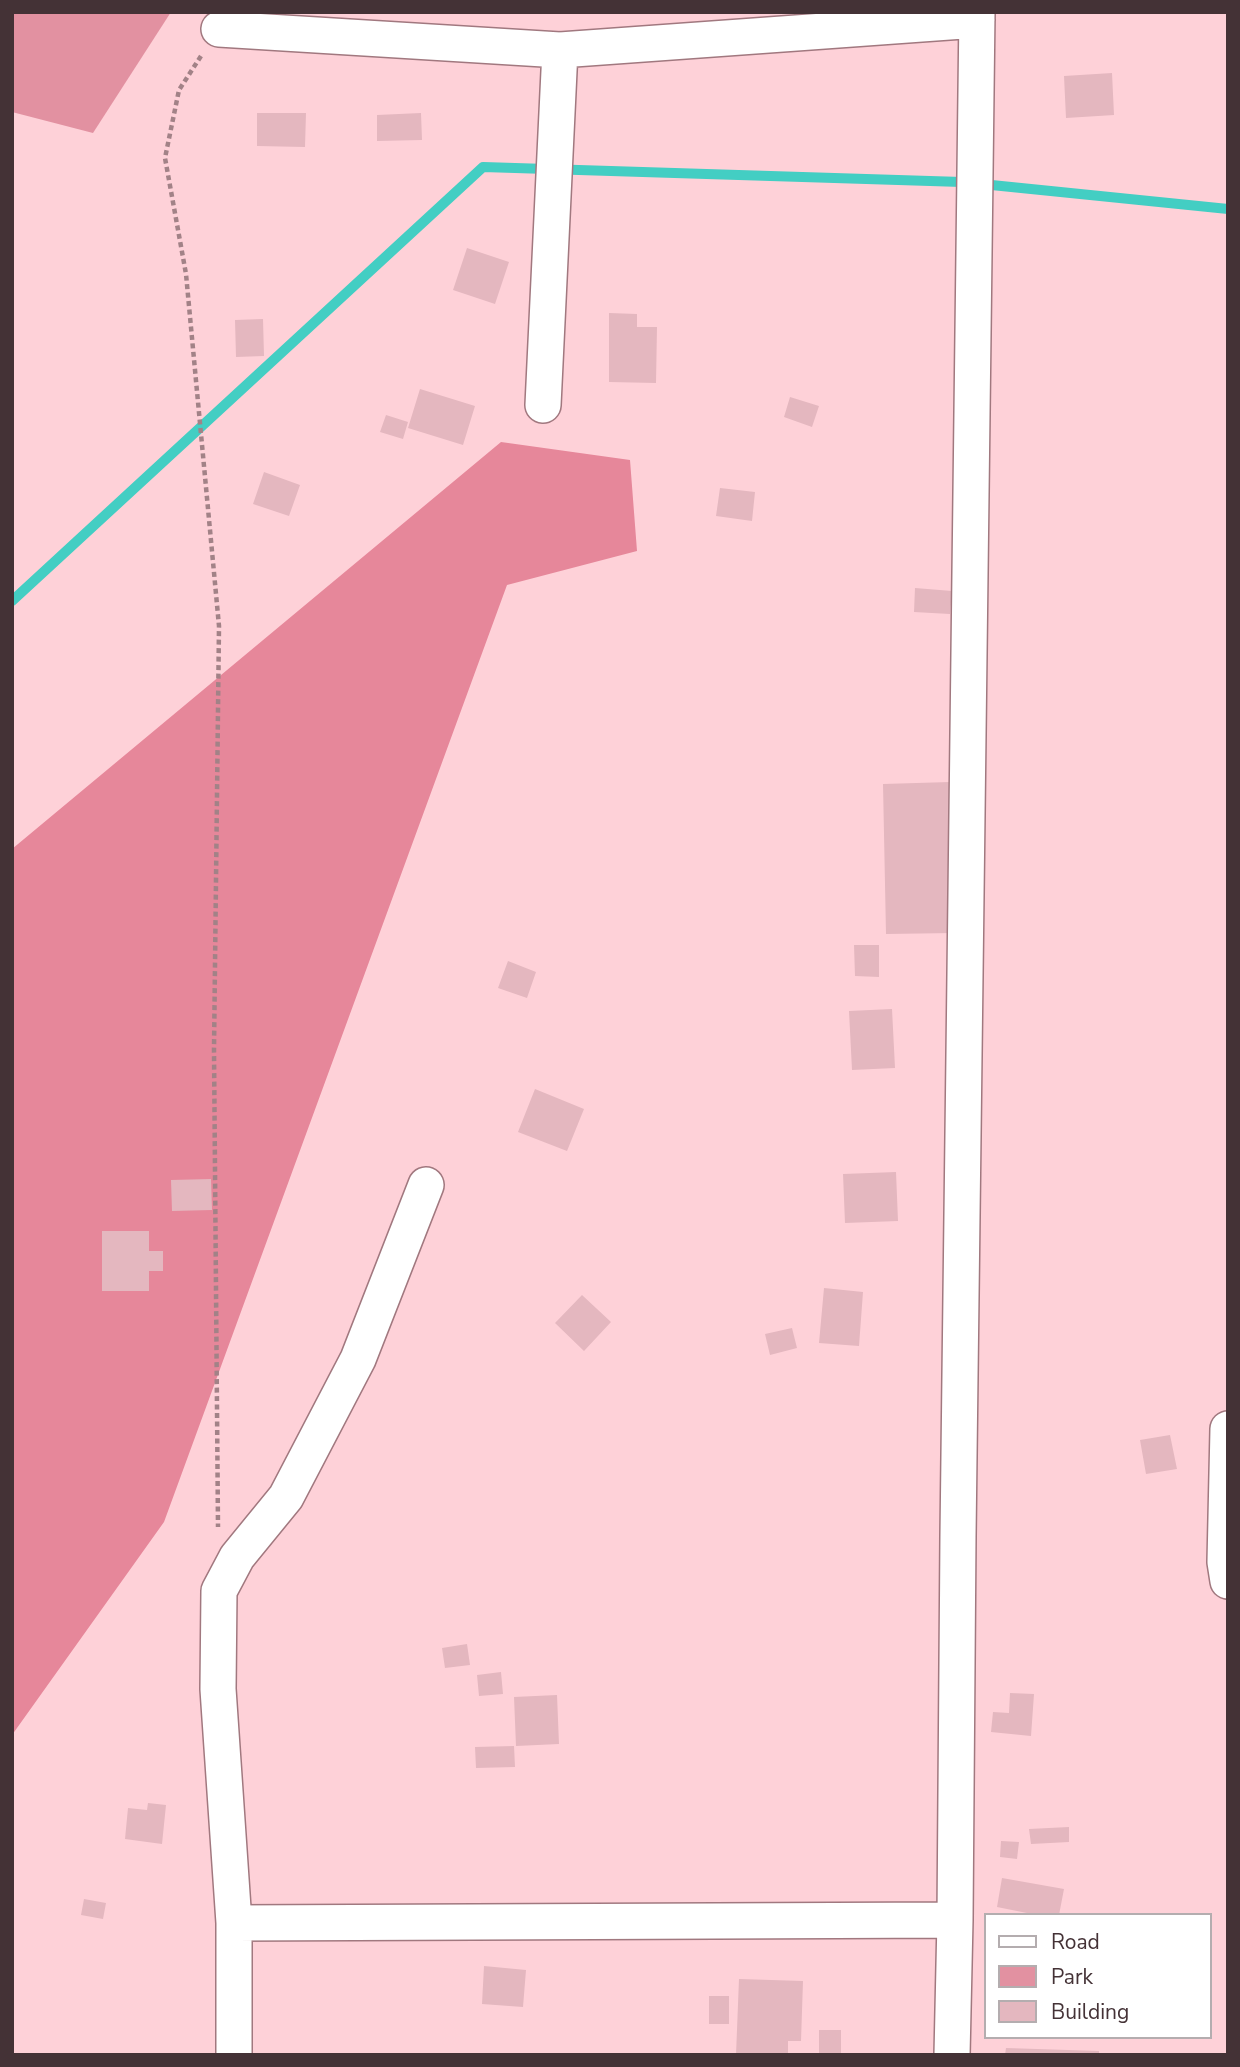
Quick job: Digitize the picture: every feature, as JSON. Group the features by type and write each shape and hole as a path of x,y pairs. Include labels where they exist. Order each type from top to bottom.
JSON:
{"street":[{"path":"219,29 560,50 977,16 952,2055"},
{"path":"543,405 560,50"},
{"path":"234,2055 234,1923 218,1689 219,1591 237,1557 286,1497 358,1359 426,1185"},
{"path":"1228,1429 1225,1562 1228,1581"},
{"path":"234,1923 955,1920"}],"path":[{"path":"218,1535 214,1050 219,626 186,274 165,158 179,90 219,29"}],"green space":[{"path":"12,12 171,12 93,133 12,112"}],"shaded area":[{"path":"501,442 630,460 637,551 507,585 164,1522 12,1735 12,849"}],"building":[{"path":"1112,73 1114,115 1066,118 1064,76"},
{"path":"257,113 306,113 305,147 257,146"},
{"path":"421,113 422,140 377,141 377,115"},
{"path":"467,248 509,262 495,304 453,290"},
{"path":"609,313 637,314 637,327 657,327 656,383 609,382"},
{"path":"263,319 264,356 236,357 235,320"},
{"path":"420,389 475,406 463,445 408,428"},
{"path":"790,397 819,406 812,427 784,417"},
{"path":"386,415 408,422 403,439 380,432"},
{"path":"264,472 300,485 289,516 253,504"},
{"path":"720,488 755,492 752,521 716,516"},
{"path":"915,588 952,591 950,614 914,612"},
{"path":"950,782 954,933 886,934 883,784"},
{"path":"854,945 879,945 879,977 855,976"},
{"path":"508,961 536,972 527,998 498,988"},
{"path":"892,1009 895,1068 852,1070 849,1011"},
{"path":"535,1089 584,1109 567,1151 518,1132"},
{"path":"896,1172 898,1221 845,1223 843,1174"},
{"path":"211,1179 212,1210 172,1211 171,1180"},
{"path":"102,1231 149,1231 149,1251 163,1251 163,1271 149,1271 149,1291 102,1291"},
{"path":"824,1288 863,1292 859,1346 819,1343"},
{"path":"582,1295 611,1322 584,1351 555,1323"},
{"path":"792,1328 797,1348 770,1355 765,1334"},
{"path":"1170,1435 1177,1469 1146,1474 1140,1440"},
{"path":"467,1644 470,1665 445,1668 442,1648"},
{"path":"501,1672 503,1694 479,1696 477,1675"},
{"path":"1010,1693 1034,1694 1031,1736 991,1732 993,1712 1009,1713"},
{"path":"557,1695 559,1744 516,1746 514,1697"},
{"path":"514,1746 515,1767 476,1768 475,1747"},
{"path":"148,1803 166,1805 162,1844 125,1839 128,1808 147,1810"},
{"path":"1069,1827 1069,1842 1031,1844 1029,1829"},
{"path":"1001,1841 1019,1842 1017,1859 1000,1857"},
{"path":"1002,1878 1064,1889 1059,1913 1027,1913 997,1907"},
{"path":"84,1899 106,1903 103,1919 81,1915"},
{"path":"484,1966 526,1970 523,2007 482,2004"},
{"path":"739,1979 803,1981 801,2041 788,2041 788,2055 736,2055"},
{"path":"709,1996 729,1996 729,2024 709,2024"},
{"path":"819,2030 841,2030 841,2053 819,2053"},
{"path":"1006,2048 1099,2051 1099,2055 1005,2055"}],"waterway":[{"path":"12,601 483,167 962,182 1228,209"}]}
